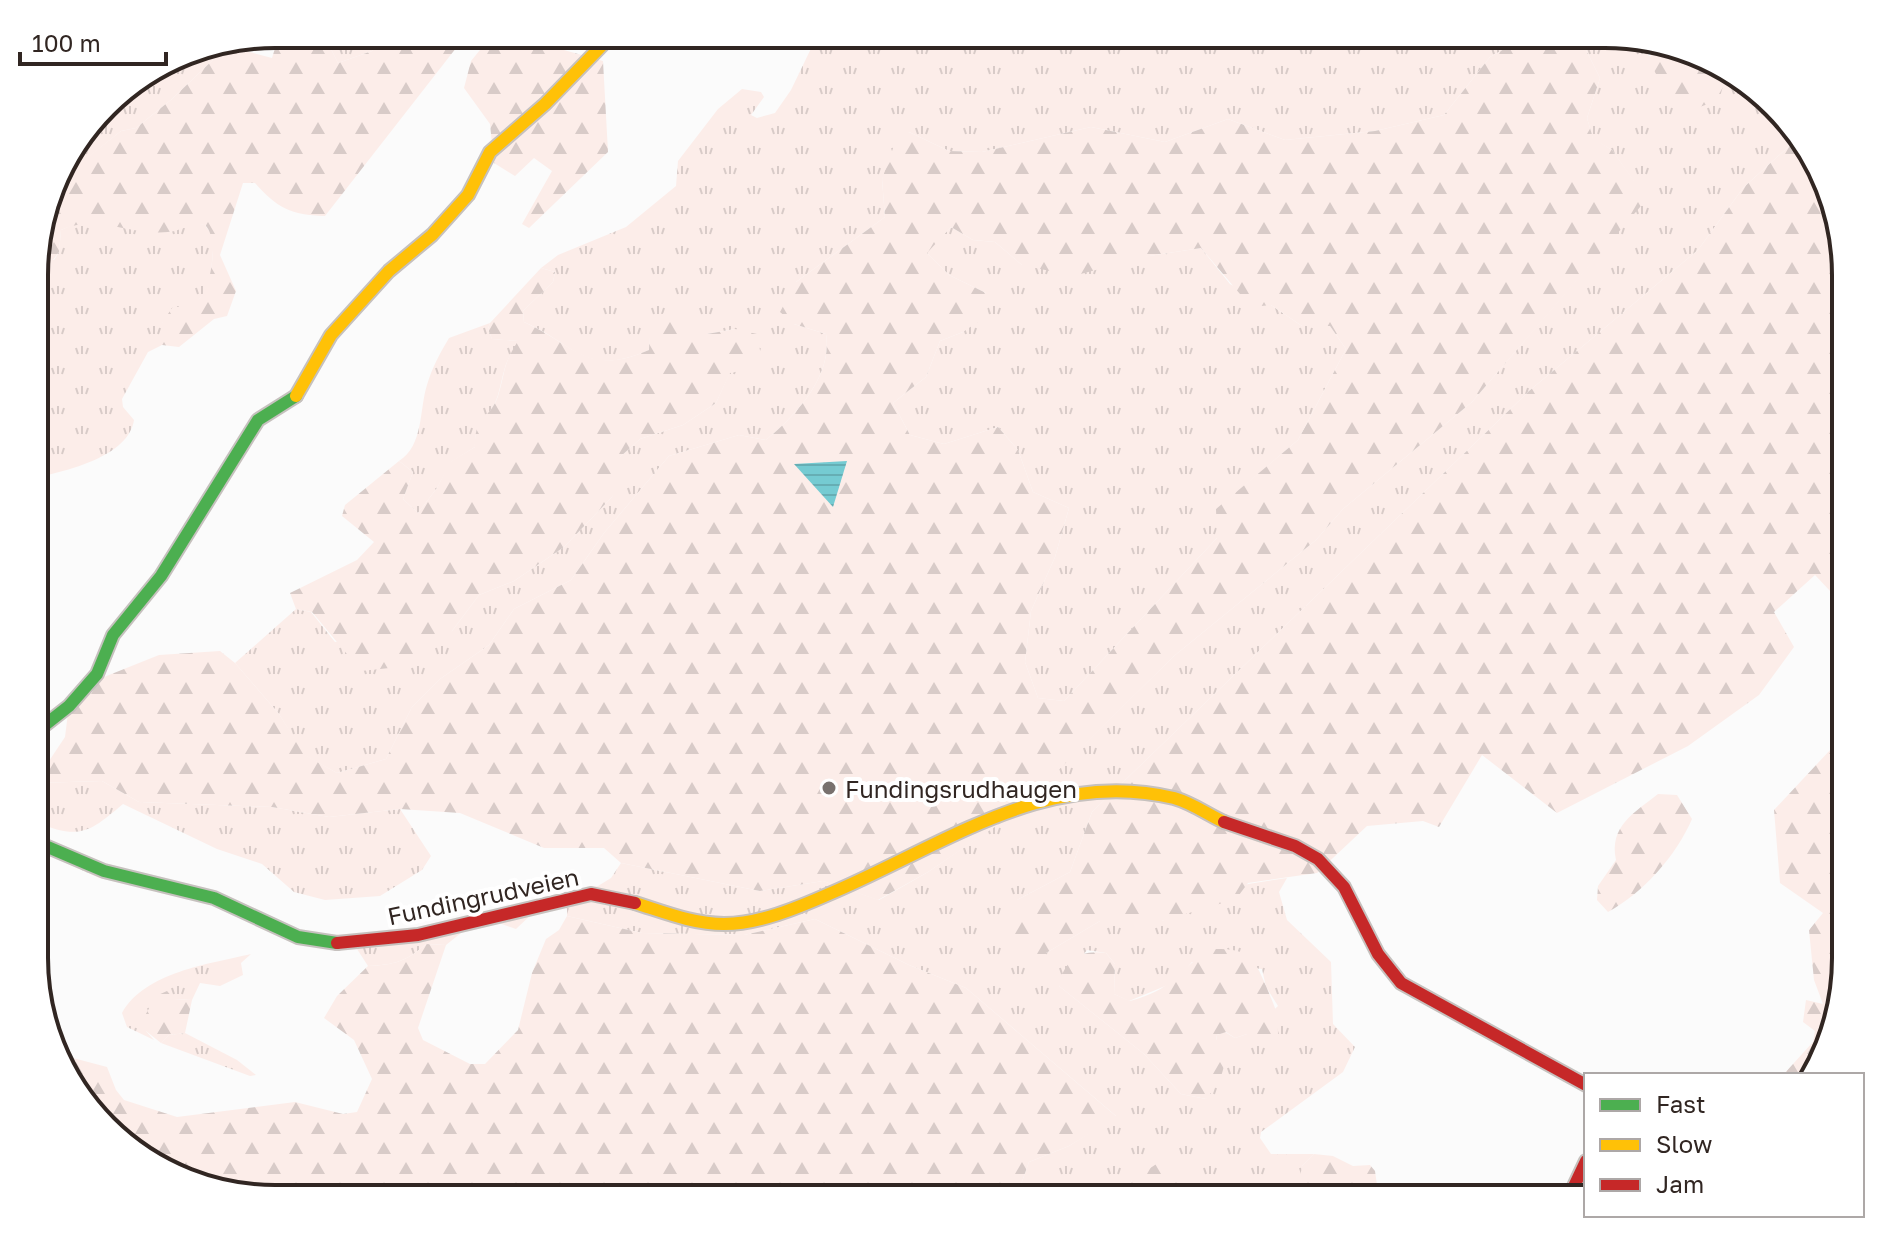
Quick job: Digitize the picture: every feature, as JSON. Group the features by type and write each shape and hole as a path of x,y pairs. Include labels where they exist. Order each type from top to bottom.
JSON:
{"street":[{"path":"48,723 69,706 97,674 113,635 161,576 258,420 297,395 331,335 389,271 432,235 468,195 490,152 545,104 599,48"},
{"name":"Fundingrudveien","path":"48,847 125,878 214,898 298,937 356,943 418,935 591,894 610,895 690,921 742,923 849,887 1013,805 1061,795 1127,790 1187,803 1224,822 1282,840 1315,857 1348,894 1378,955 1394,977 1432,1003 1584,1084"},
{"path":"1575,1185 1584,1165"}],"green space":[{"path":"275,48 330,48 338,63 374,48 456,48 325,216 294,212 270,199 255,183 243,183 220,255 236,291 227,316 214,319 179,347 162,345 162,323 172,308 194,303 207,286 213,251 209,231 205,225 154,232 101,224 74,225 61,230 59,252 53,260 49,260 56,217 65,188 76,167 121,131 136,128 217,56 246,50 272,58"},
{"path":"330,48 374,48 372,51 338,63"},
{"path":"482,48 557,48 603,61 608,152 529,228 522,224 552,171 534,158 515,176 494,163 490,124 464,88 471,61"},
{"path":"811,48 1506,48 1490,57 1444,115 1375,131 1285,140 1228,119 1165,142 1091,127 982,152 949,151 909,132 882,179 885,217 796,282 794,324 826,334 827,350 818,379 789,419 766,440 739,435 669,456 604,533 571,580 514,609 489,645 440,679 412,707 386,759 337,773 304,755 279,714 235,663 296,609 311,612 335,642 452,631 479,595 514,581 564,547 612,497 620,457 640,439 683,425 716,403 730,372 735,329 707,334 651,323 649,350 627,358 595,360 524,322 523,311 553,282 555,272 541,268 558,255 626,227 676,186 678,161 718,109 742,89 761,92 764,97 751,115 757,118 775,113 791,90"},
{"path":"1506,48 1585,48 1600,78 1587,118 1593,138 1612,150 1647,199 1472,402 1343,509 1316,540 1174,656 1014,814 928,872 878,900 823,881 760,891 621,863 604,848 544,848 460,813 400,809 329,817 272,807 139,802 102,781 48,783 48,762 65,737 68,713 99,679 159,655 220,651 235,663 279,714 305,755 337,773 386,759 412,707 440,679 489,645 514,609 571,580 604,533 669,456 739,435 766,440 800,407 824,365 826,334 794,324 780,312 796,282 885,217 882,179 896,140 909,132 949,151 982,152 1091,127 1165,142 1228,119 1285,140 1375,131 1444,115 1490,57","holes":["951,227 973,240 995,242 1022,265 1073,276 1149,256 1201,248 1251,307 1271,305 1302,326 1330,326 1346,349 1298,440 1216,509 1217,538 1064,701 1038,698 1025,662 1031,611 1055,557 1069,508 1033,492 1018,450 998,427 944,444 910,435 893,403 926,377 940,341 963,332 988,315 986,293 949,275 927,253"]},
{"path":"1585,48 1634,50 1649,53 1718,100 1724,82 1765,115 1790,145 1743,188 1698,250 1529,391 1092,812 1070,872 1017,900 1046,953 1100,921 1162,921 1248,884 1287,878 1279,892 1287,920 1331,962 1333,1024 1355,1047 1343,1072 1261,1132 1260,1138 1271,1154 1314,1154 1302,1166 1314,1185 1199,1185 1132,1180 1130,1185 1021,1185 1029,1162 1069,1146 1116,1116 966,988 909,965 815,919 744,935 642,933 567,916 563,905 534,912 516,929 499,923 466,929 446,945 426,944 400,961 368,966 357,949 304,941 209,902 99,878 48,855 48,840 90,859 207,891 294,928 324,935 396,934 598,886 611,878 621,863 760,891 823,881 879,900 928,872 1014,813 1174,656 1316,540 1343,509 1472,402 1646,199 1612,150 1593,139 1587,118 1600,78","holes":["1087,950 1106,953 1115,964 1114,994 1129,1001 1175,982 1192,962 1262,969 1266,987 1278,1006 1247,1034 1235,1038 1225,1032 1217,1035 1206,1099 1181,1094 1144,1054 1059,986"]},
{"path":"1651,54 1692,65 1718,78 1724,82 1719,100 1694,109 1668,89 1652,63"},
{"path":"217,56 136,128 121,131 75,168 104,125 125,104 162,78 188,65"},
{"path":"1790,145 1815,188 1828,231 1832,261 1832,593 1815,575 1774,612 1794,647 1759,695 1688,746 1557,813 1482,755 1439,827 1423,821 1367,826 1317,873 1248,883 1236,899 1162,921 1100,921 1046,953 1042,966 1016,956 1006,942 1017,900 1070,872 1092,812 1529,391 1698,250 1743,188"},
{"path":"81,221 169,232 194,223 205,225 214,238 210,286 196,303 162,323 162,345 148,352 122,399 123,407 134,420 129,433 109,453 48,475 48,275 49,259 54,260 59,252 61,230"},
{"path":"951,227 973,240 995,242 1022,265 1149,256 1201,248 1230,284 1271,305 1302,326 1330,326 1346,349 1298,440 1217,509 1217,538 1064,701 1038,698 1025,662 1031,611 1055,557 1069,508 1033,492 1018,450 998,427 944,444 910,435 893,403 926,377 940,341 963,332 986,293 949,275 926,252"},
{"path":"541,268 555,272 553,282 523,311 524,322 582,355 610,360 649,350 650,323 668,310 697,319 707,334 735,329 757,334 761,356 751,369 730,373 716,403 683,425 640,439 620,457 623,474 612,497 564,547 514,581 479,595 452,631 399,667 361,671 312,612 296,609 290,593 357,560 374,542 342,516 345,505 399,461 413,472 403,499 418,513 437,488 450,462 475,447 477,429 495,404 507,363 518,341 492,339 488,329 490,323"},
{"path":"490,323 488,329 492,339 519,341 507,362 495,403 477,430 475,447 451,462 418,513 403,499 413,472 399,461 417,437 431,373 449,338"},
{"path":"1832,748 1832,972 1820,1031 1800,1073 1785,1073 1813,1042 1815,1031 1803,1022 1806,1000 1823,1004 1814,980 1809,930 1823,913 1780,883 1774,810"},
{"path":"102,781 139,802 272,807 329,817 400,809 431,856 422,870 380,896 325,900 294,892 262,864 217,849 123,804 101,822 83,831 48,827 48,783"},
{"path":"1658,794 1677,795 1692,819 1668,860 1634,895 1608,912 1597,900 1598,886 1616,860 1616,838 1625,821"},
{"path":"567,916 642,933 744,935 815,919 909,965 966,988 1117,1117 1069,1146 1029,1162 1021,1185 275,1185 217,1177 188,1168 149,1147 125,1129 95,1096 71,1057 107,1067 116,1090 124,1100 177,1117 295,1102 343,1114 357,1112 372,1079 354,1040 324,1018 337,996 368,966 400,961 426,944 446,945 418,1028 423,1040 470,1064 485,1064 518,1030 532,973 546,939 559,930"},
{"path":"1209,949 1240,952 1252,960 1274,1005 1278,1035 1268,1045 1247,1034 1235,1038 1226,1032 1217,1035 1216,1040 1226,1048 1225,1063 1219,1081 1206,1099 1181,1094 1144,1054 1059,986 1065,969 1075,958 1089,953 1106,953 1115,964 1114,994 1130,1001 1166,986"},
{"path":"251,954 241,963 243,975 220,986 200,983 192,1000 174,999 146,1031 154,1040 127,1027 122,1013 132,999 146,988 179,972"},
{"path":"167,991 174,999 192,1000 185,1033 169,1035 161,1043 146,1031 142,1021 156,996"},
{"path":"185,1033 237,1060 256,1075 250,1076 161,1043 169,1035"},
{"path":"1314,1154 1333,1156 1353,1166 1370,1165 1375,1171 1377,1185 1302,1185 1299,1183 1302,1166"},
{"path":"1161,1161 1205,1185 1130,1185 1132,1180"}],"water":[{"path":"847,461 833,507 794,464"}],"traffic: fast":[{"path":"48,723 69,706 97,674 113,635 161,576 258,420 296,396"},
{"path":"48,847 104,871 214,898 298,937 337,943"}],"traffic: slow":[{"path":"296,396 331,335 389,271 432,235 468,195 490,152 545,104 599,48"},
{"path":"635,903 701,922 724,924 764,918 829,894 996,817 1038,802 1082,793 1127,791 1174,798 1224,822"}],"traffic: jam":[{"path":"1224,822 1295,846 1318,859 1344,887 1378,954 1401,983 1584,1084"},
{"path":"337,943 418,935 591,894 635,903"},
{"path":"1575,1185 1584,1165"}],"place":[{"name":"Fundingsrudhaugen","path":"829,788"}]}
